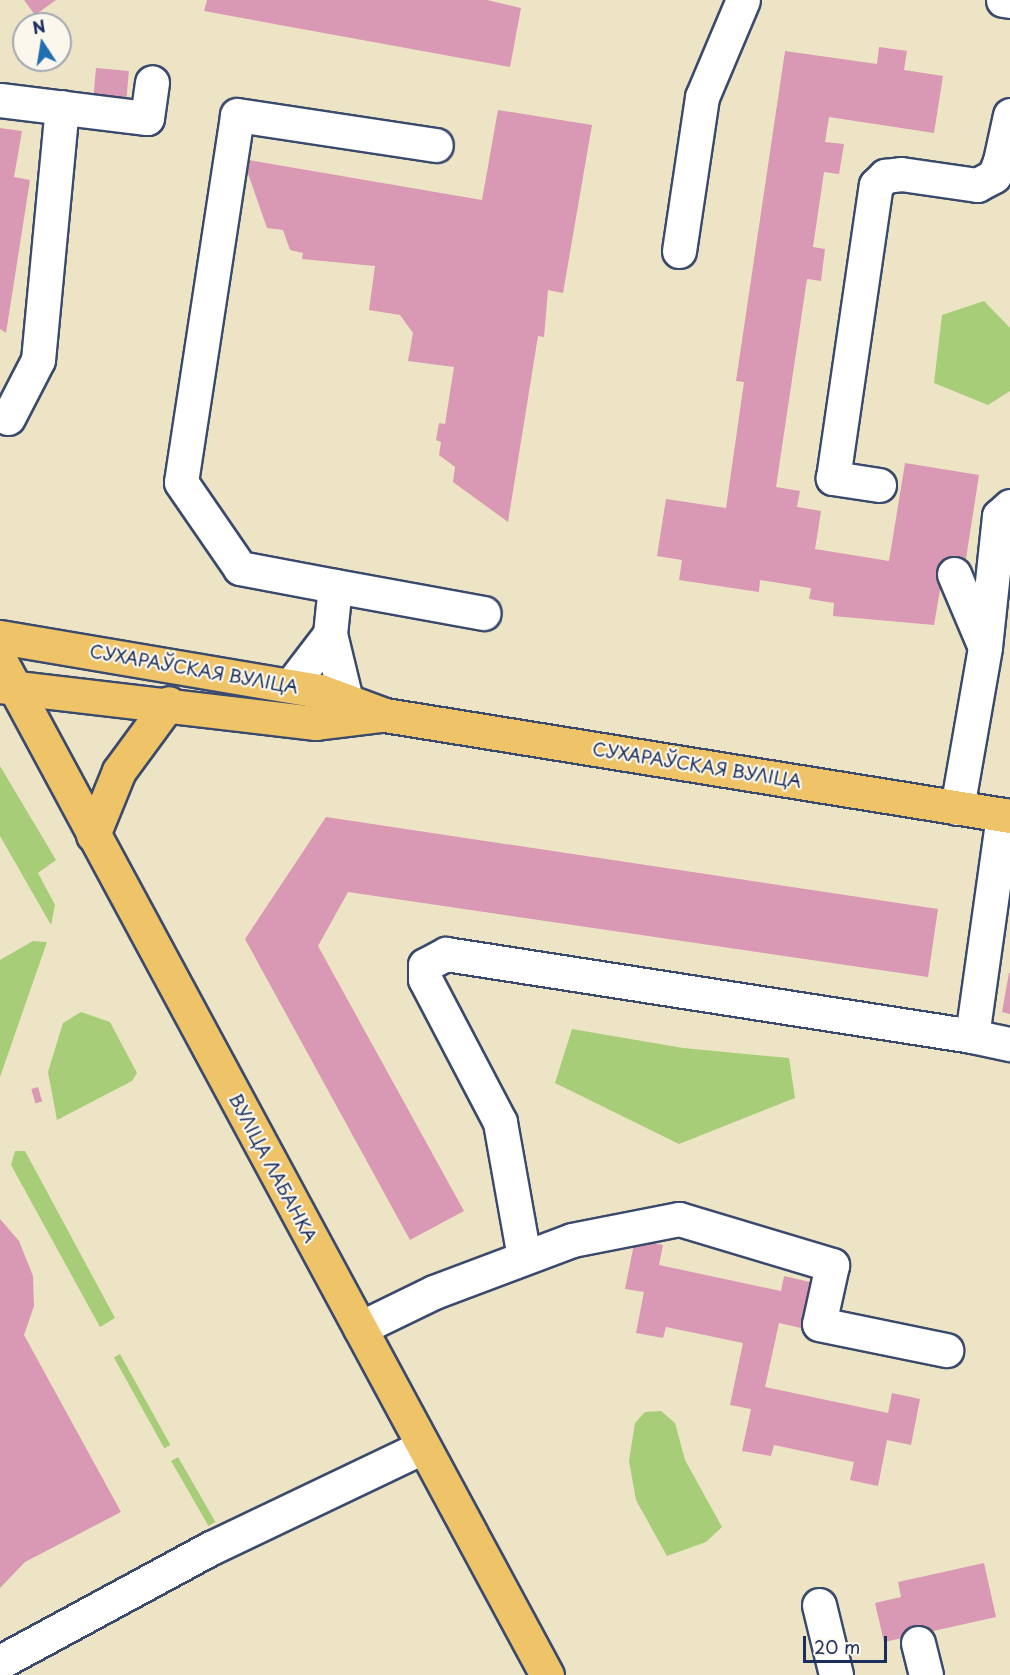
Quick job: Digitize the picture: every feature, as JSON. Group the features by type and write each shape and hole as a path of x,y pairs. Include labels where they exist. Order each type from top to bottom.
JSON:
{"main road":[{"name":"СУХАРАЎСКАЯ ВУЛІЦА","path":"0,637 291,685 346,700 385,715 1006,815"},
{"name":"СУХАРАЎСКАЯ ВУЛІЦА","path":"5,677 316,723 385,715"},
{"name":"ВУЛІЦА ЛАБАНКА","path":"5,677 93,835 547,1675"},
{"path":"93,835 119,771 169,703"}],"lane":[{"path":"679,251 702,97 743,0"},
{"path":"1003,0 1010,1"},
{"path":"0,100 147,118 152,82"},
{"path":"8,418 38,360 62,107"},
{"path":"436,145 237,115 181,482 240,568 484,612"},
{"path":"879,485 833,478 876,185 885,176 901,174 987,183 1005,162 1010,115"},
{"path":"957,808 985,647 999,516 1010,506"},
{"path":"954,574 985,647"},
{"path":"335,586 330,634 346,700"},
{"path":"291,685 330,634"},
{"path":"972,1036 1006,815"},
{"path":"524,1257 500,1122 425,979 425,965 446,954 972,1036 1010,1044"},
{"path":"360,1328 524,1257 572,1240 679,1219 832,1265 819,1323 946,1350"},
{"path":"0,1662 211,1548 423,1447"},
{"path":"819,1605 836,1675"},
{"path":"918,1643 926,1675"}],"green space":[{"path":"984,301 1010,328 1010,391 988,405 934,383 942,315"},
{"path":"0,766 56,860 38,873 55,905 51,925 0,836"},
{"path":"33,941 47,942 0,1077 0,960"},
{"path":"81,1012 110,1022 137,1073 132,1081 57,1120 48,1072 63,1023"},
{"path":"572,1029 683,1048 789,1058 795,1098 679,1144 555,1083"},
{"path":"15,1151 25,1151 115,1318 100,1327 11,1165"},
{"path":"120,1354 170,1445 164,1448 114,1357"},
{"path":"661,1411 675,1423 685,1460 722,1527 706,1542 667,1556 636,1500 629,1461 635,1423 645,1412"},
{"path":"178,1457 216,1522 209,1526 171,1461"}],"building":[{"path":"24,0 56,0 39,12 33,12"},
{"path":"207,0 487,0 521,8 510,67 204,11"},
{"path":"879,47 907,51 904,70 943,76 934,133 829,117 825,142 844,144 839,174 824,172 813,247 825,249 821,281 807,279 776,487 800,491 797,507 821,511 815,549 889,561 905,463 979,475 965,565 945,561 934,625 833,616 834,603 809,599 811,588 760,580 759,592 679,580 682,560 657,556 666,499 726,508 744,382 736,381 785,51 877,64"},
{"path":"96,68 129,71 126,102 93,99"},
{"path":"498,110 592,125 563,293 548,290 544,337 538,336 508,522 453,482 455,467 439,455 441,442 436,440 439,423 445,424 454,367 408,361 413,333 400,315 369,310 375,266 302,259 303,253 290,250 283,230 267,228 243,159 482,200"},
{"path":"0,128 22,131 14,177 30,180 6,333 0,329"},
{"path":"326,817 938,909 928,977 348,892 318,946 464,1211 410,1240 245,939"},
{"path":"1010,973 1010,1014 1002,1012"},
{"path":"38,1087 42,1101 35,1103 31,1089"},
{"path":"0,1219 19,1241 33,1276 34,1306 24,1335 121,1512 25,1562 0,1588"},
{"path":"635,1239 663,1245 659,1265 781,1291 784,1276 814,1283 805,1329 779,1323 765,1387 888,1413 892,1393 920,1399 911,1445 887,1440 878,1486 850,1480 854,1462 774,1445 771,1456 742,1451 751,1409 730,1405 743,1343 666,1327 663,1338 636,1333 644,1292 625,1289"},
{"path":"984,1563 996,1617 884,1642 875,1603 901,1597 898,1582"}]}
